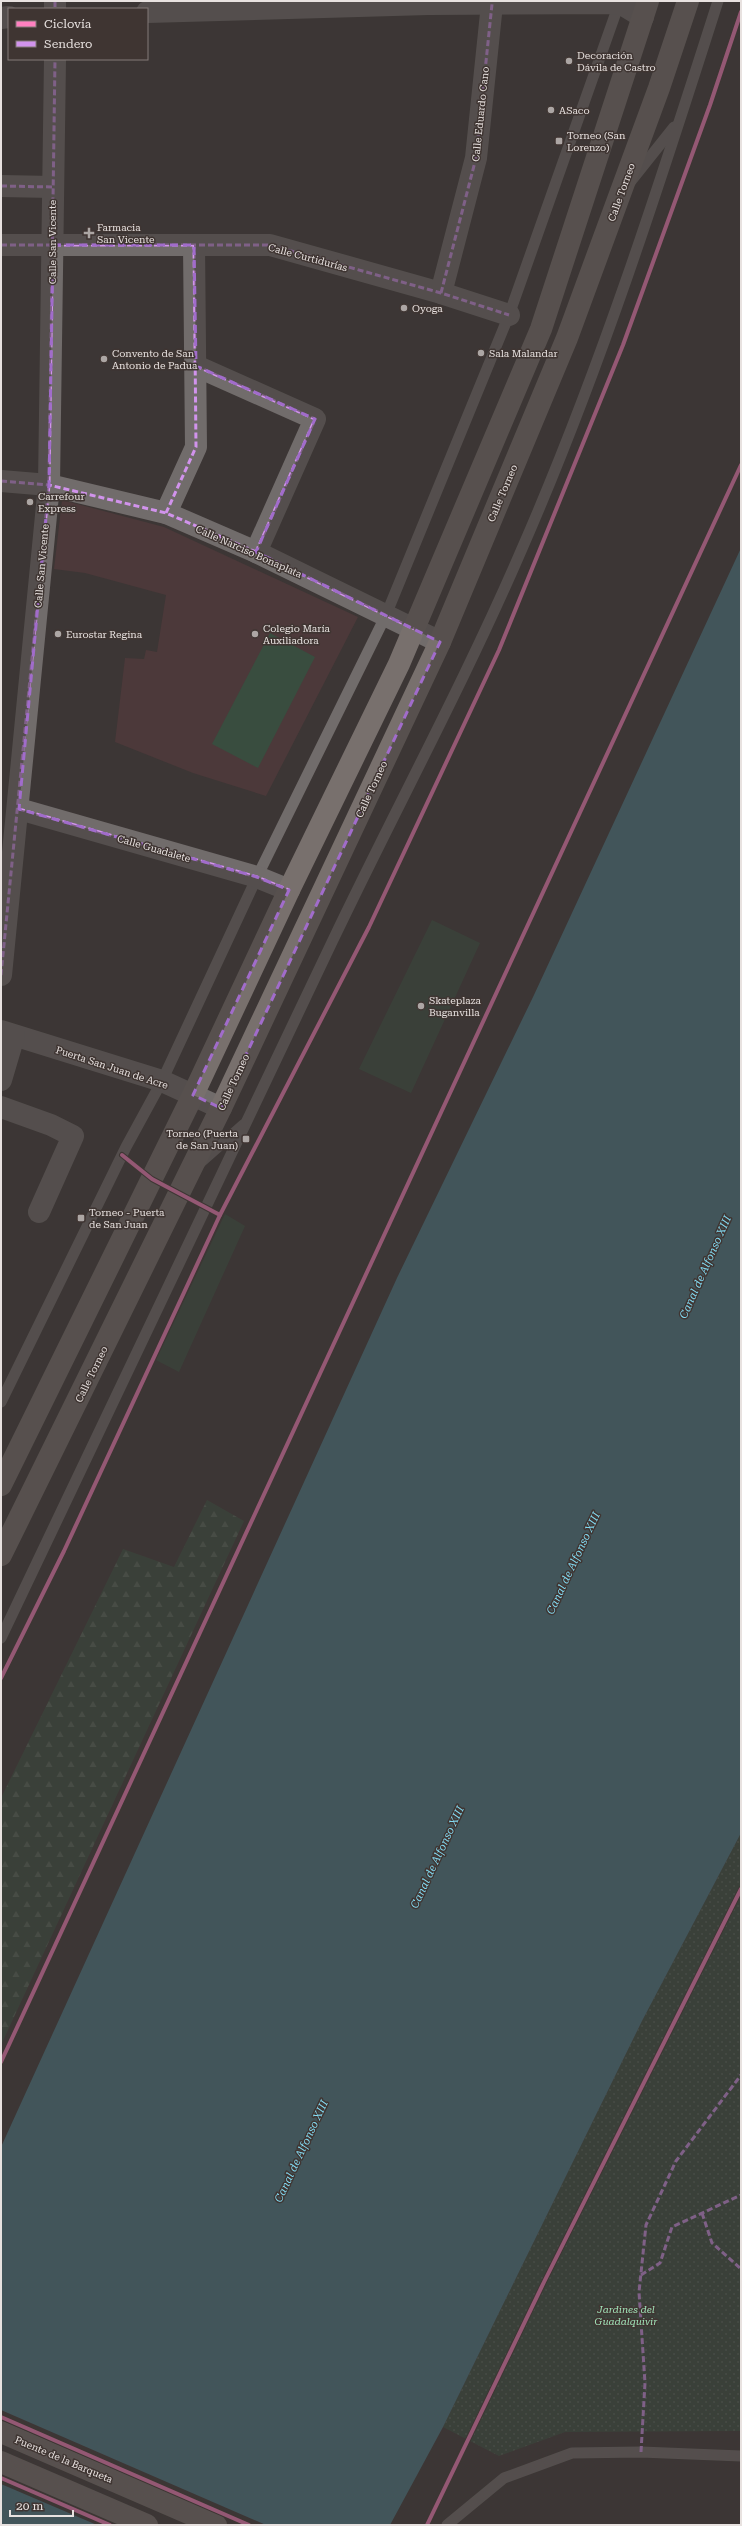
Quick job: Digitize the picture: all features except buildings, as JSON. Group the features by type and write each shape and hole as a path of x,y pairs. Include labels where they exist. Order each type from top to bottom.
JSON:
{"main road":[{"name":"Calle Torneo","path":"1,1555 221,1108 440,642 568,338 620,196 688,1"},
{"path":"1,1485 193,1095 289,890 414,630 541,329 645,9"},
{"name":"Puente de la Barqueta","path":"1,2432 216,2525"},
{"path":"1,2462 146,2525"}],"street":[{"path":"148,12 293,7 620,2 645,9"},
{"name":"Calle Eduardo Cano","path":"440,293 476,158 492,4"},
{"name":"Calle San Vicente","path":"1,975 19,809 49,485 54,60"},
{"path":"1,186 53,187"},
{"path":"166,514 196,447 194,245"},
{"name":"Calle Curtidurías","path":"1,246 270,245 440,293 509,315"},
{"path":"196,366 315,419 256,552"},
{"name":"Calle Narciso Bonaplata","path":"1,481 49,485 166,514 256,552 440,642"},
{"name":"Calle Guadalete","path":"19,809 257,877 289,890"},
{"path":"1,1080 7,1034"},
{"name":"Puerta San Juan de Acre","path":"7,1034 162,1081 221,1108"},
{"path":"1,1107 51,1125 74,1136 39,1212"}],"lane":[{"path":"1,1638 246,1122 521,551 597,362 718,1"},
{"path":"1,1402 126,1147 162,1081 257,877 386,616 509,315 620,2"},
{"path":"620,196 679,121"},
{"path":"189,1172 246,1122"},
{"path":"447,2525 504,2478 572,2453 641,2452 741,2456"}],"highlighted area":[{"path":"53,245 194,245 196,366 315,419 256,552 440,642 221,1108 193,1095 289,890 257,877 19,809 49,485"}],"shaded area":[{"name":"Colegio María Auxiliadora","path":"62,500 164,527 358,617 266,796 193,773 115,742 125,658 144,659 146,650 157,652 166,595 85,573 54,569"}],"green space":[{"path":"270,633 315,657 258,768 212,744"},
{"name":"Skateplaza Buganvilla","path":"432,920 480,943 411,1093 359,1069"},
{"path":"225,1214 245,1226 179,1372 156,1360"},
{"path":"207,1500 244,1521 1,2045 1,1798 123,1549 174,1567"},
{"name":"Jardines del Guadalquivir","path":"741,1833 741,2431 565,2432 499,2456 443,2427 642,2021"}],"water":[{"name":"Canal de Alfonso XIII","path":"741,548 741,1833 642,2021 443,2427 390,2525 1,2525 1,2147 397,1278 534,995"}],"pier":[{"path":"1,2410 266,2525 97,2525 1,2484"}],"marked path":[{"path":"55,1 55,8"},
{"path":"441,293 476,158 492,4"},
{"path":"1,975 49,485 55,60"},
{"path":"1,186 53,187"},
{"path":"1,245 270,245 441,293 509,315"},
{"path":"166,513 196,447 194,245"},
{"path":"196,366 315,419 256,552"},
{"path":"1,481 49,485 166,513 256,552 414,629"},
{"path":"19,809 257,877 289,890"},
{"path":"641,2452 645,2383 639,2292 646,2225 676,2161 741,2075"},
{"path":"641,2275 660,2263 672,2227 741,2195"},
{"path":"702,2213 712,2243 741,2269"}],"cycle path":[{"path":"1,1678 64,1551 220,1215 369,927 499,650 623,345 710,105 741,12"},
{"path":"1,2062 741,465"},
{"path":"122,1155 152,1179 220,1215"},
{"path":"427,2525 544,2282 741,1889"},
{"path":"1,2417 249,2525"},
{"path":"1,2478 110,2525"}],"place":[{"name":"Decoración Dávila de Castro","path":"569,61"},
{"name":"ASaco","path":"551,110"},
{"name":"Torneo (San Lorenzo)","path":"559,141"},
{"name":"Farmacia San Vicente","path":"89,233"},
{"name":"Oyoga","path":"404,308"},
{"name":"Sala Malandar","path":"481,353"},
{"name":"Convento de San Antonio de Padua","path":"104,359"},
{"name":"Carrefour Express","path":"30,502"},
{"name":"Eurostar Regina","path":"58,634"},
{"name":"Colegio María Auxiliadora","path":"255,634"},
{"name":"Skateplaza Buganvilla","path":"421,1006"},
{"name":"Torneo (Puerta de San Juan)","path":"246,1139"},
{"name":"Torneo - Puerta de San Juan","path":"81,1218"}]}
